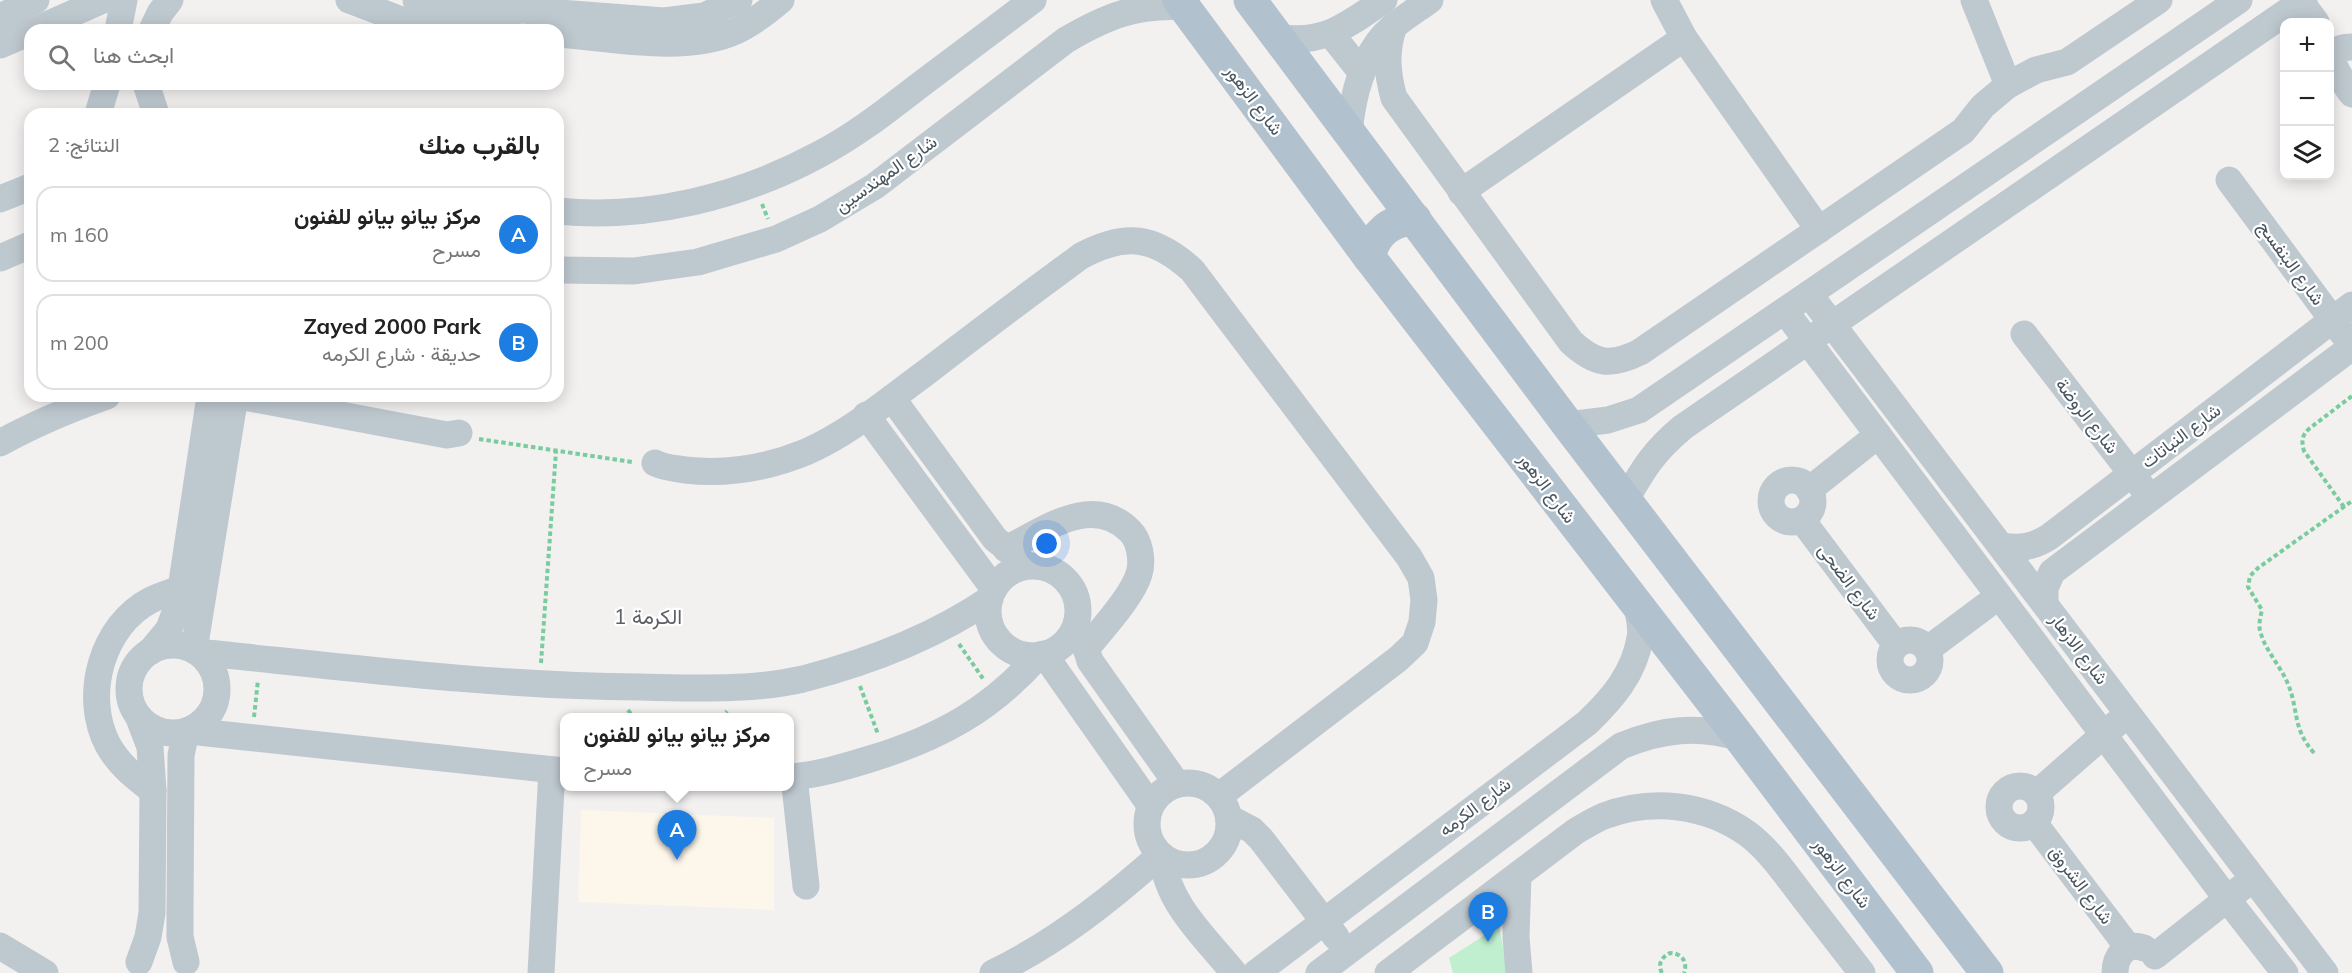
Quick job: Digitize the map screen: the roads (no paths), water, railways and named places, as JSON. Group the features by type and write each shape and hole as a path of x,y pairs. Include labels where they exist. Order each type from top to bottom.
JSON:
{"main road":[{"path":"1250,0 1568,425 1986,972"},
{"name":"شارع الزهور","path":"1182,4 1370,257 1740,738 1917,973"},
{"path":"1370,257 1372,246 1384,228 1404,219 1414,219"}],"street":[{"path":"0,17 36,0"},
{"path":"52,24 103,0"},
{"path":"119,24 124,0"},
{"path":"155,24 170,0"},
{"path":"349,0 399,19 427,24"},
{"path":"416,0 549,24"},
{"path":"571,28 687,20 721,10 739,0"},
{"path":"571,28 660,42 707,40 734,32 759,19 781,0"},
{"path":"564,212 640,210 702,200 754,184 818,155 871,122 1033,0"},
{"path":"1278,37 1305,40 1331,34 1384,0"},
{"path":"1349,134 1355,95 1371,53 1394,26 1430,0"},
{"path":"1664,0 1684,38 1820,230"},
{"path":"1974,0 2008,85"},
{"path":"1394,26 1387,57 1388,78 1394,98 1571,342 1585,355 1603,362 1622,361 1640,352 1963,131 1983,106 2008,85 2036,70 2067,62 2159,0"},
{"path":"1568,425 1608,420 1639,410 2239,0"},
{"name":"شارع المهندسين","path":"564,270 634,271 698,262 776,239 820,219 875,186 1066,40 1095,23 1114,8 1182,4"},
{"path":"1626,500 1642,470 1660,446 1683,427 1832,324 2307,8"},
{"path":"1331,34 1362,73"},
{"path":"0,45 24,36"},
{"path":"1461,192 1684,38"},
{"path":"2339,47 2332,62 2335,71 2352,94"},
{"path":"148,90 154,108"},
{"name":"شارع البنفسج","path":"2229,180 2342,312 2352,346"},
{"path":"0,199 24,189"},
{"path":"659,465 706,472 742,471 775,463 807,451 837,435 892,398 1080,256 1102,244 1127,240 1151,243 1173,254 1192,270 1409,557 1421,578 1424,600 1422,622 1414,643 1224,807"},
{"path":"0,258 24,248"},
{"name":"شارع الازهار","path":"1809,294 2325,973"},
{"name":"شارع الازهار","path":"1785,311 2285,973"},
{"name":"شارع النباتات","path":"2002,546 2018,549 2035,545 2342,312"},
{"name":"شارع الروضة","path":"2024,334 2150,498"},
{"name":"شارع النباتات","path":"2045,604 2045,588 2052,572 2352,346"},
{"path":"892,398 995,539 1017,557 1058,574 1069,584 1076,597 1090,662 1177,784"},
{"path":"0,444 25,429 89,402"},
{"path":"133,968 148,937 152,913 153,791 150,747 130,701 129,682 136,665 169,629 175,616 182,588 209,402"},
{"path":"195,651 236,402"},
{"path":"271,402 453,434"},
{"path":"866,415 992,594 988,613 991,628 999,640 1010,650 1041,655 1150,806"},
{"path":"1809,490 1878,435"},
{"path":"1791,480 1801,483 1809,490 1813,500 1810,512 1802,520 1791,522 1781,519 1773,512 1771,501 1773,491 1780,483 1791,480"},
{"path":"1940,518 1964,498"},
{"path":"1005,549 1081,514 1101,513 1119,521 1133,535 1140,554 1139,574 1130,591 1086,650"},
{"name":"شارع الضحى","path":"1802,520 1896,645"},
{"path":"150,652 164,646 179,645 195,651 540,685 698,688 750,686 801,679 898,648 950,624 992,594 1003,578 1015,570 1029,566 1044,568"},
{"path":"153,791 126,771 108,744 97,712 97,680 106,648 125,621 150,600 182,588"},
{"path":"1928,650 1999,596"},
{"name":"شارع الكرمه","path":"1256,973 1587,723 1612,699 1630,670 1641,636 1637,606"},
{"path":"794,777 839,769 927,739 961,722 998,696 1041,655 1061,646 1074,630 1078,611"},
{"path":"1906,640 1918,641 1928,650 1930,660 1927,672 1918,679 1907,681 1896,676 1890,666 1890,655 1896,645 1906,640"},
{"path":"192,967 180,937 180,755 187,731 203,723 213,710 218,694 216,677 209,662 195,651"},
{"path":"2037,793 2128,714"},
{"path":"139,718 152,729 169,734 187,731 252,737 558,771 541,973"},
{"name":"شارع الكرمه","path":"1319,973 1600,759 1621,746 1644,736 1669,730 1719,731 1740,738"},
{"path":"1224,807 1228,834 1221,849 1209,860 1194,865 1178,865 1161,856 1149,840 1146,823 1150,806 1161,792 1177,784 1192,783 1207,787 1224,807 1261,839 1347,951"},
{"path":"2019,786 2029,787 2037,793 2041,803 2040,814 2034,823 2016,828 2007,823 2001,815 1999,805 2002,796 2010,789 2019,786"},
{"path":"794,791 806,886"},
{"path":"1388,973 1576,831 1603,816 1632,808 1663,805 1694,809 1731,824 1749,835 1772,856 1862,973"},
{"name":"شارع الشروق","path":"2034,823 2128,947"},
{"path":"993,973 1070,928 1161,856"},
{"path":"1161,856 1164,871 1176,899 1234,973"},
{"path":"1518,875 1516,937 1519,973"},
{"path":"2115,973 2115,963 2120,953 2128,947 2138,946 2148,949 2156,965 2253,878"},
{"path":"0,945 45,973"},
{"path":"133,968 152,956 166,954 179,957 192,967"}],"place":[{"name":"مركز بيانو بيانو للفنون","path":"677,860"},
{"name":"Zayed 2000 Park","path":"1488,942"}],"district":[{"name":"الكرمة 1","path":"648,617"}]}
